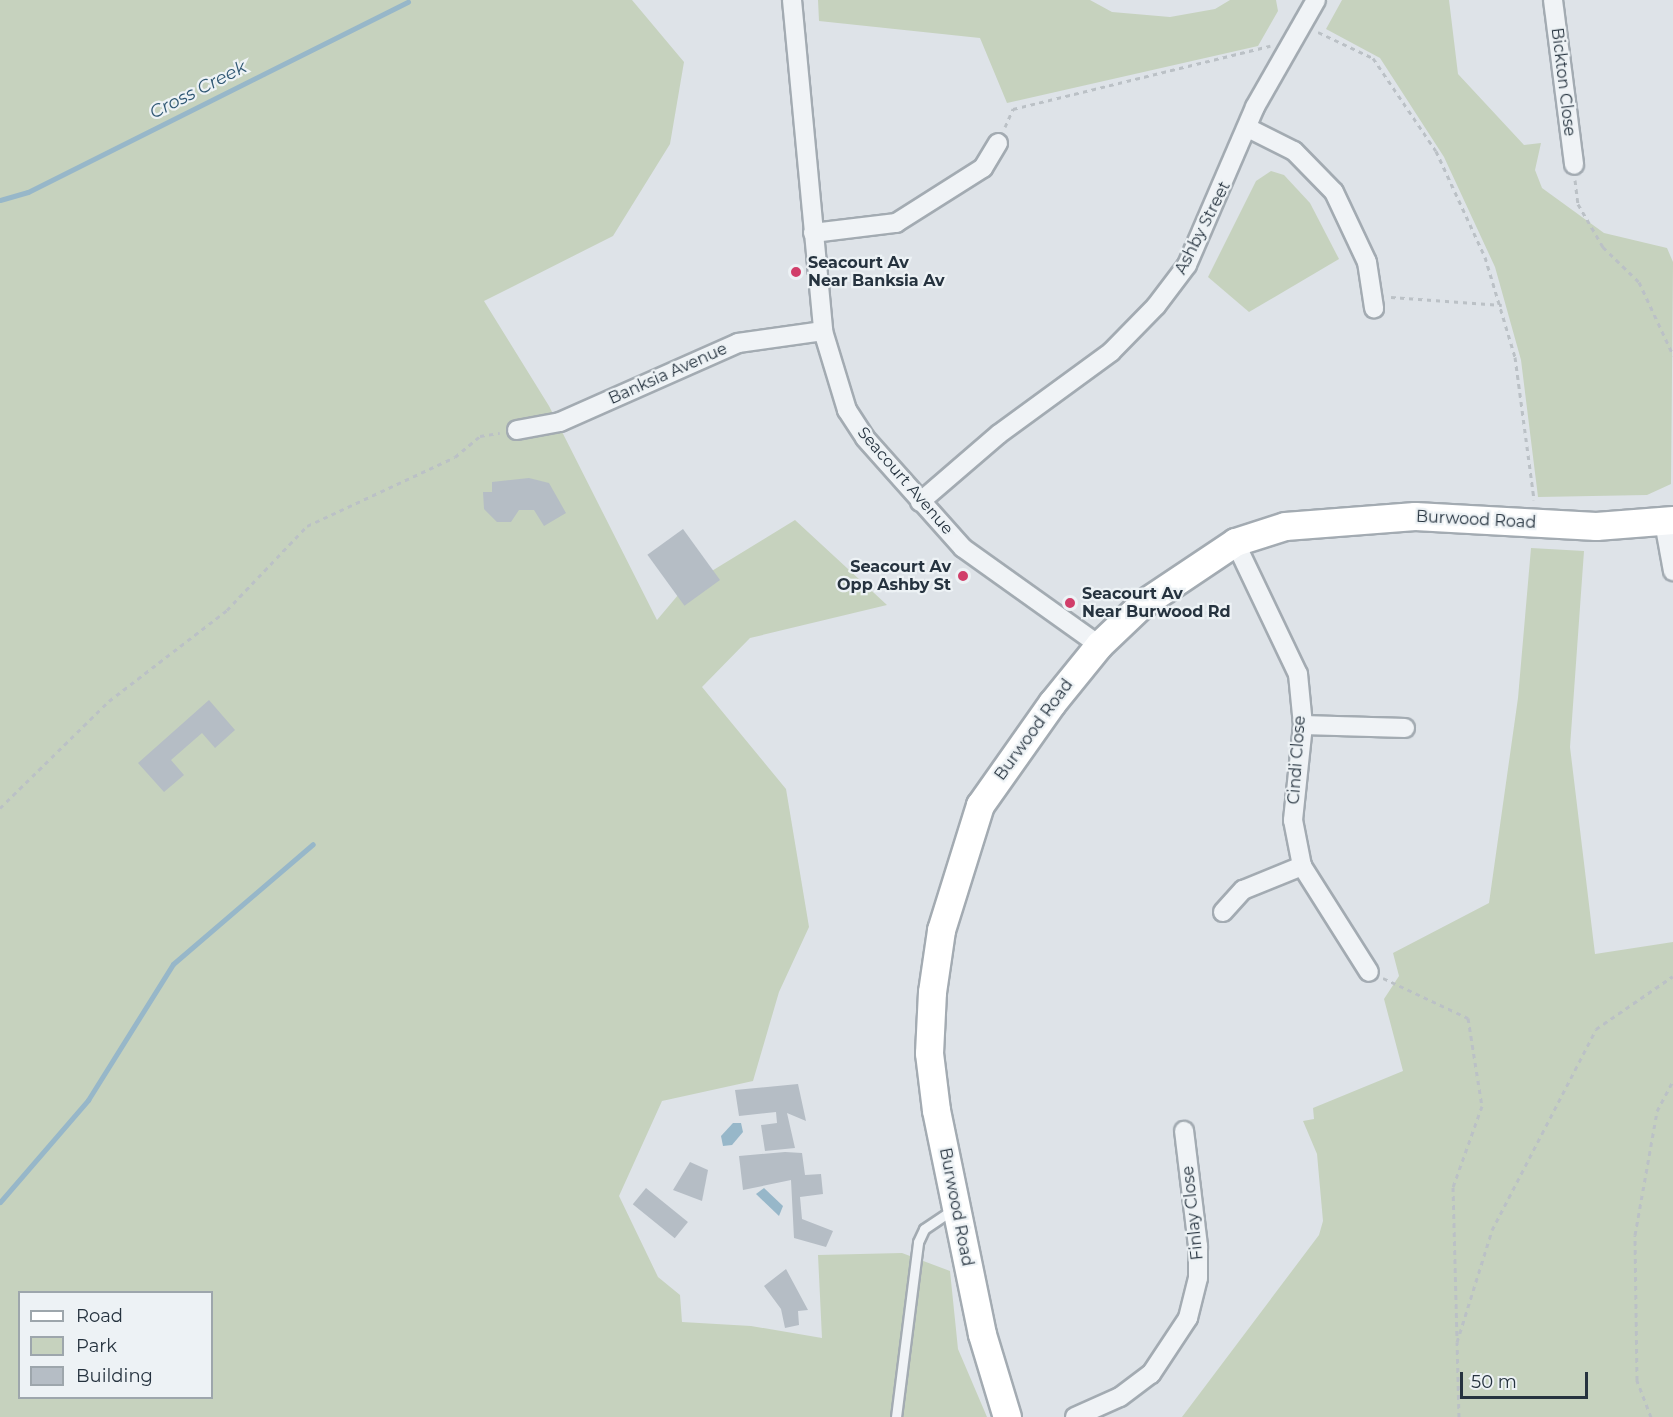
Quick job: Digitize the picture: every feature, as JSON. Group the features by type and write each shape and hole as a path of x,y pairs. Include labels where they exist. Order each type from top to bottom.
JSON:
{"main road":[{"name":"Burwood Road","path":"1007,1417 982,1335 956,1208 929,1053 941,930 980,805 1099,645 1141,605 1235,542 1285,526 1347,518 1537,523 1669,521"}],"street":[{"name":"Seacourt Avenue","path":"792,0 823,331 847,410 920,502 991,571 1099,645"},
{"name":"Ashby Street","path":"920,502 999,434 1111,352 1156,306 1187,265 1250,129 1255,107 1316,0"},
{"name":"Bickton Close","path":"1553,0 1574,165"},
{"path":"1250,129 1294,151 1334,192 1368,262 1374,308"},
{"path":"813,232 896,223 983,168 998,143"},
{"name":"Banksia Avenue","path":"517,430 560,422 747,340 823,331"},
{"path":"1669,521 1673,572"},
{"name":"Cindi Close","path":"1235,542 1291,656 1303,725 1293,820 1302,866 1369,972"},
{"path":"1303,725 1406,728"},
{"path":"1223,912 1243,890 1302,866"},
{"name":"Finlay Close","path":"1075,1417 1120,1397 1150,1374 1188,1318 1198,1278 1198,1246 1184,1131"}],"lane":[{"path":"896,1417 918,1242 924,1229 956,1208"}],"path":[{"path":"1302,24 1373,58 1436,151 1502,304 1515,357 1537,523"},
{"path":"998,143 1013,109 1292,41"},
{"path":"1574,165 1578,204 1603,247 1639,282 1673,355"},
{"path":"1374,308 1396,293 1502,304"},
{"path":"0,808 109,701 227,610 307,526 455,457 480,436 517,430"},
{"path":"1369,972 1468,1018 1482,1106 1454,1187 1459,1417"},
{"path":"1457,1342 1492,1230 1596,1029 1673,976"},
{"path":"1651,1417 1637,1380 1635,1235 1658,1112 1673,1081"}],"green space":[{"path":"0,0 632,0 684,62 670,144 613,236 484,301 549,406 657,620 684,588 795,520 887,605 750,638 702,687 786,789 809,927 779,992 753,1081 662,1101 619,1196 658,1277 680,1295 682,1322 751,1326 822,1338 818,1255 902,1253 950,1271 958,1349 987,1417 0,1417"},
{"path":"818,0 1090,0 1112,12 1170,17 1215,9 1230,0 1276,0 1278,11 1258,46 1007,103 980,38 819,21"},
{"path":"1342,0 1449,0 1458,74 1524,145 1541,143 1535,170 1542,188 1604,233 1667,248 1673,262 1671,484 1647,495 1538,497 1521,360 1495,267 1444,157 1380,58 1326,29"},
{"path":"1271,171 1284,175 1310,203 1339,259 1249,312 1208,277 1256,181"},
{"path":"1531,548 1584,551 1570,747 1595,954 1673,942 1673,1417 1182,1417 1319,1235 1323,1221 1317,1154 1303,1121 1314,1119 1313,1108 1403,1071 1384,999 1399,976 1393,953 1489,903 1518,698"}],"water":[{"path":"733,1123 741,1123 743,1132 732,1145 723,1146 721,1136"},
{"path":"764,1188 783,1206 779,1216 756,1194"}],"building":[{"path":"529,478 549,483 566,513 544,526 534,510 519,510 511,522 497,522 484,509 483,492 492,492 492,482"},
{"path":"683,529 720,580 684,606 647,555"},
{"path":"209,700 235,730 215,748 202,733 171,760 184,775 164,792 138,763"},
{"path":"798,1084 806,1121 787,1113 795,1148 765,1151 761,1125 777,1123 776,1112 739,1116 735,1090"},
{"path":"785,1152 802,1153 805,1175 821,1174 823,1194 800,1197 802,1219 833,1231 826,1247 794,1238 791,1180 743,1190 739,1156"},
{"path":"690,1162 708,1170 702,1201 673,1190"},
{"path":"646,1188 688,1222 675,1238 633,1204"},
{"path":"786,1269 808,1310 798,1311 799,1325 785,1328 781,1309 764,1286"}],"waterway":[{"name":"Cross Creek","path":"0,200 28,192 408,2"},
{"path":"0,1202 88,1100 173,964 313,844"}],"place":[{"name":"Seacourt Av Near Banksia Av","path":"796,272"},
{"name":"Seacourt Av Opp Ashby St","path":"963,576"},
{"name":"Seacourt Av Near Burwood Rd","path":"1070,603"}]}
